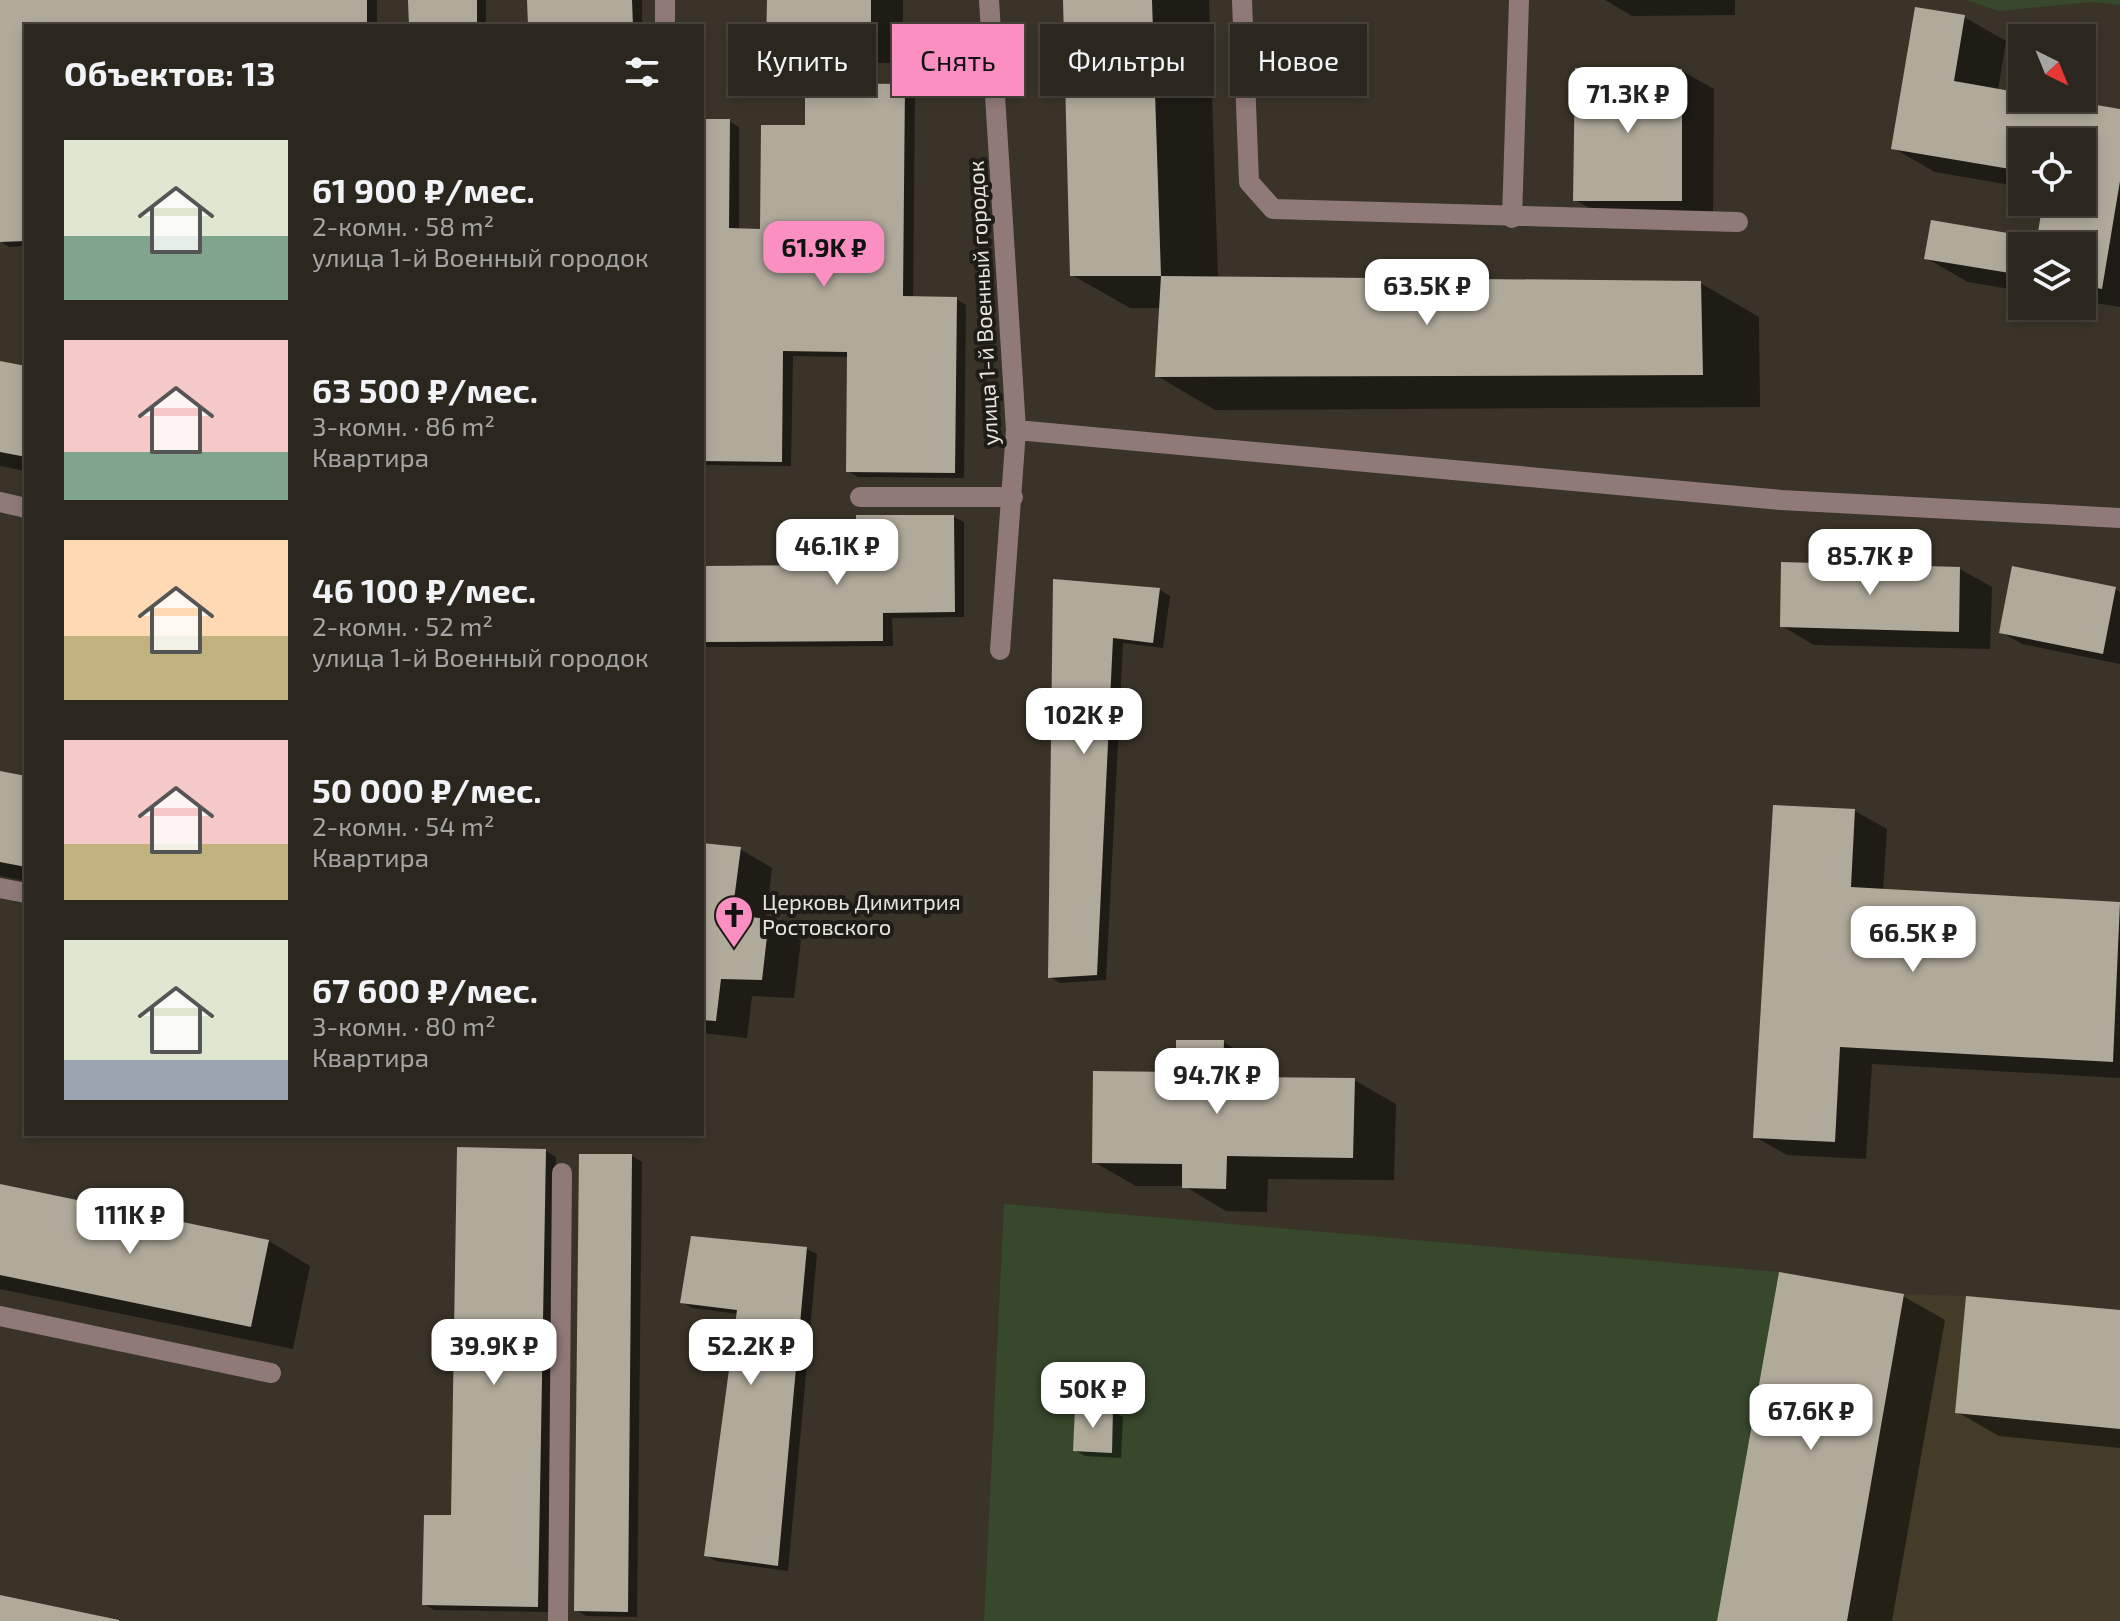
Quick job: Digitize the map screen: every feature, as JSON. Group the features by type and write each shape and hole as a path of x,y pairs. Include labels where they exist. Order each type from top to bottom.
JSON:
{"street":[{"path":"665,0 665,24"},
{"name":"улица 1-й Военный городок","path":"989,0 1016,430 1000,650"},
{"path":"1242,0 1249,182 1273,209 1738,222"},
{"path":"1512,218 1519,0"},
{"path":"1016,430 1781,500 2120,518"},
{"path":"860,497 1013,497"},
{"path":"0,502 24,508"},
{"path":"0,888 24,893"},
{"path":"558,1621 562,1173"},
{"path":"0,1316 271,1373"}],"shaded area":[{"path":"1779,1272 1904,1294 1966,1296 2120,1310 2120,1621 1717,1621"}],"green space":[{"path":"1967,0 2120,0 2120,5 2092,2 1998,11"},
{"path":"1004,1204 1779,1272 1717,1621 984,1621"}],"building":[{"path":"0,0 367,0 367,24 24,24 24,241 0,242"},
{"path":"408,0 477,0 477,24 409,24"},
{"path":"527,0 632,0 633,24 528,24"},
{"path":"767,0 871,0 871,24 766,24"},
{"path":"1063,0 1152,0 1153,24 1064,24"},
{"path":"1915,7 1965,15 1954,81 2008,91 2008,112 2096,112 2096,105 2120,109 2120,181 2102,289 2096,288 2096,232 2038,232 2041,216 2096,216 2096,128 2008,128 2008,169 1891,149"},
{"path":"1575,68 1682,69 1682,201 1573,201"},
{"path":"876,84 892,84 892,96 905,96 903,296 957,297 955,473 846,472 847,352 783,351 782,462 704,461 704,119 730,119 729,228 760,229 761,125 805,125 805,96 876,96"},
{"path":"1065,96 1155,96 1161,276 1070,276"},
{"path":"1931,220 2008,233 2008,273 1924,259"},
{"path":"1161,276 1701,281 1703,375 1155,377"},
{"path":"0,361 24,366 24,457 0,452"},
{"path":"856,515 954,515 955,612 883,613 883,641 704,642 704,566 857,565"},
{"path":"1781,562 1960,567 1959,632 1780,627"},
{"path":"2012,566 2116,587 2103,654 1999,633"},
{"path":"1053,579 1160,588 1153,643 1113,638 1097,975 1048,978"},
{"path":"0,771 24,776 24,867 0,862"},
{"path":"1773,805 1855,809 1851,887 2120,902 2113,1062 1840,1047 1835,1142 1753,1138"},
{"name":"Церковь Димитрия Ростовского","path":"704,843 741,847 732,915 769,919 762,980 721,979 716,1021 704,1020"},
{"path":"1176,1040 1224,1040 1223,1077 1355,1078 1353,1158 1227,1156 1226,1189 1182,1188 1182,1164 1092,1163 1093,1071 1176,1072"},
{"path":"457,1147 546,1149 538,1607 422,1605 424,1515 451,1515"},
{"path":"579,1154 632,1154 628,1612 574,1611"},
{"path":"0,1184 269,1240 251,1327 0,1275"},
{"path":"691,1236 807,1247 778,1566 704,1556 737,1310 680,1303"},
{"path":"1779,1272 1904,1294 1847,1621 1717,1621"},
{"path":"1966,1296 2120,1310 2120,1429 1955,1413"},
{"path":"1075,1408 1113,1409 1112,1453 1073,1451"},
{"path":"0,1595 119,1620 119,1621 0,1621"}],"place":[{"name":"Церковь Димитрия Ростовского","path":"734,949"}]}
